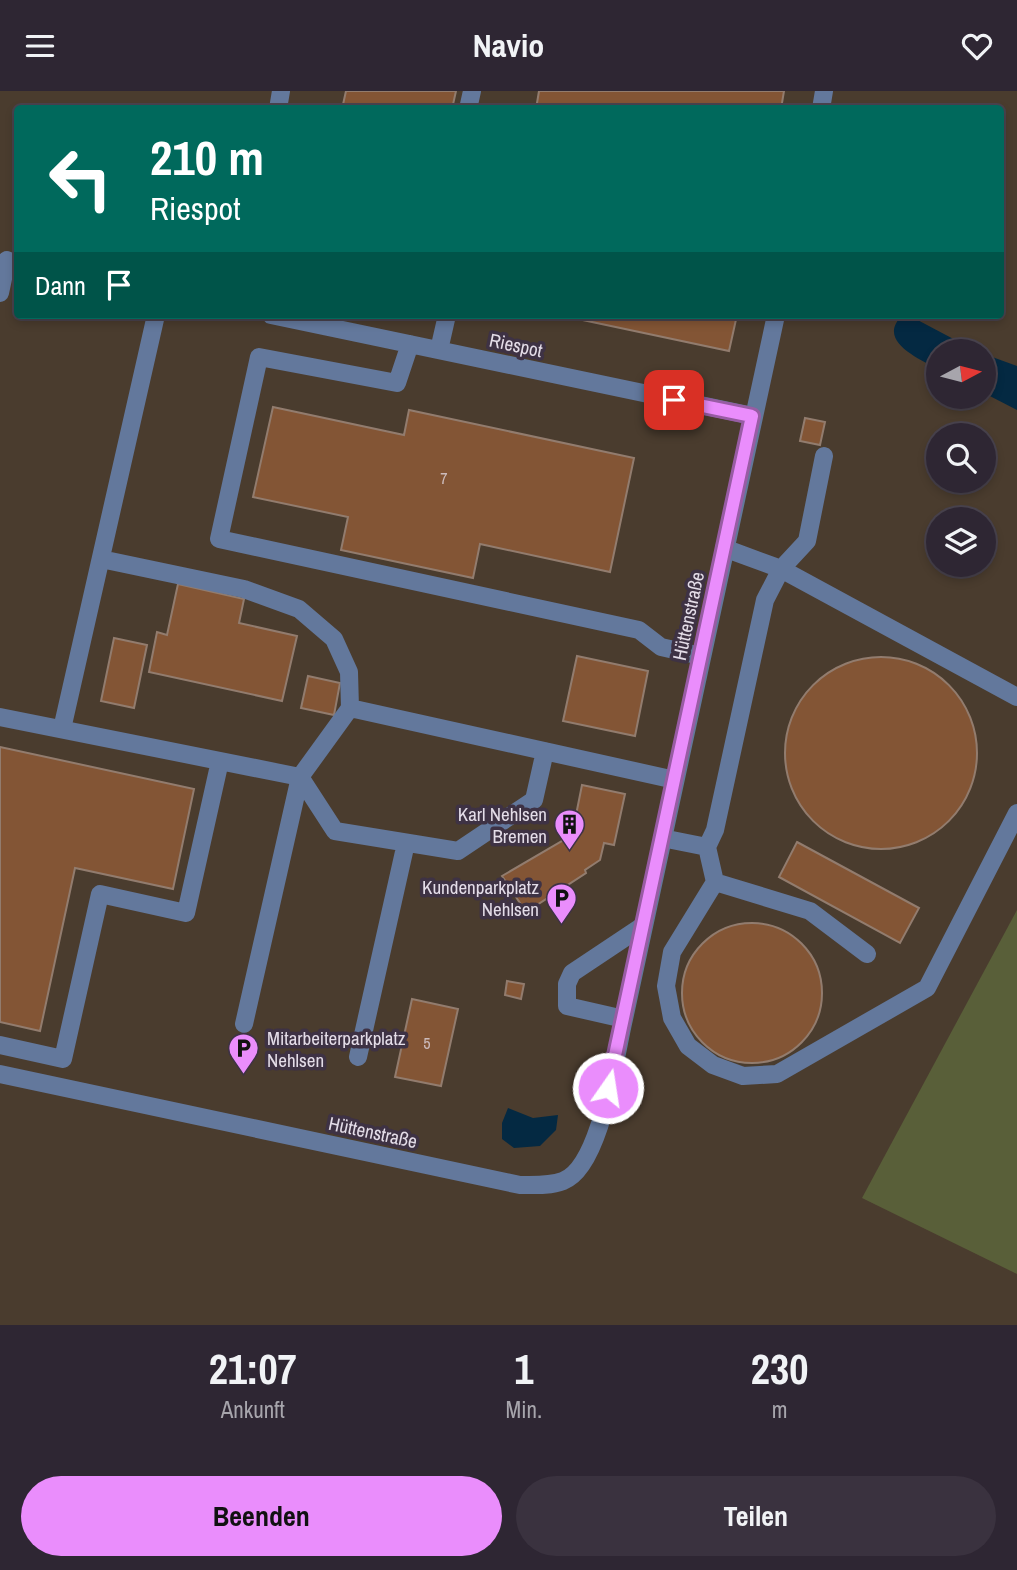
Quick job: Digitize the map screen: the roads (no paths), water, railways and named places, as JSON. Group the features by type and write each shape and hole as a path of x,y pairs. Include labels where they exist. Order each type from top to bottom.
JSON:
{"street":[{"path":"0,293 8,260"},
{"path":"62,729 155,319"},
{"name":"Riespot","path":"290,319 752,416"},
{"path":"439,350 446,319"},
{"name":"Hüttenstraße","path":"0,1074 520,1185 564,1181 583,1167 597,1134 624,1020 752,416 775,319"},
{"path":"410,344 397,383 259,357 219,539 639,630 661,647 701,656"},
{"path":"824,456 807,541 781,569 765,600 715,830 707,847 715,882 672,953 666,986 672,1018 688,1046 713,1065 743,1076 777,1074 927,988 1017,813"},
{"path":"724,548 781,569 1017,697"},
{"path":"101,559 244,589 299,609 334,639 349,672 350,708 300,778 244,1024"},
{"path":"350,708 675,780"},
{"path":"0,717 300,778 335,831 458,851 534,800 545,751"},
{"path":"0,1045 63,1059 100,894 186,913 220,761"},
{"path":"662,838 707,847"},
{"path":"358,1057 406,843"},
{"path":"715,882 810,911 867,954"},
{"path":"624,1020 567,1006 567,984 572,973 643,925"}],"water":[{"path":"900,319 916,319 953,339 926,339 926,362 903,348 894,333"},
{"path":"996,358 1017,366 1017,410 996,399"},
{"path":"508,1108 533,1118 558,1115 556,1130 540,1146 514,1148 502,1139 502,1123"}],"place":[{"name":"Karl Nehlsen Bremen","path":"570,852"},
{"name":"Kundenparkplatz Nehlsen","path":"562,925"},
{"name":"Mitarbeiterparkplatz Nehlsen","path":"244,1076"}]}
